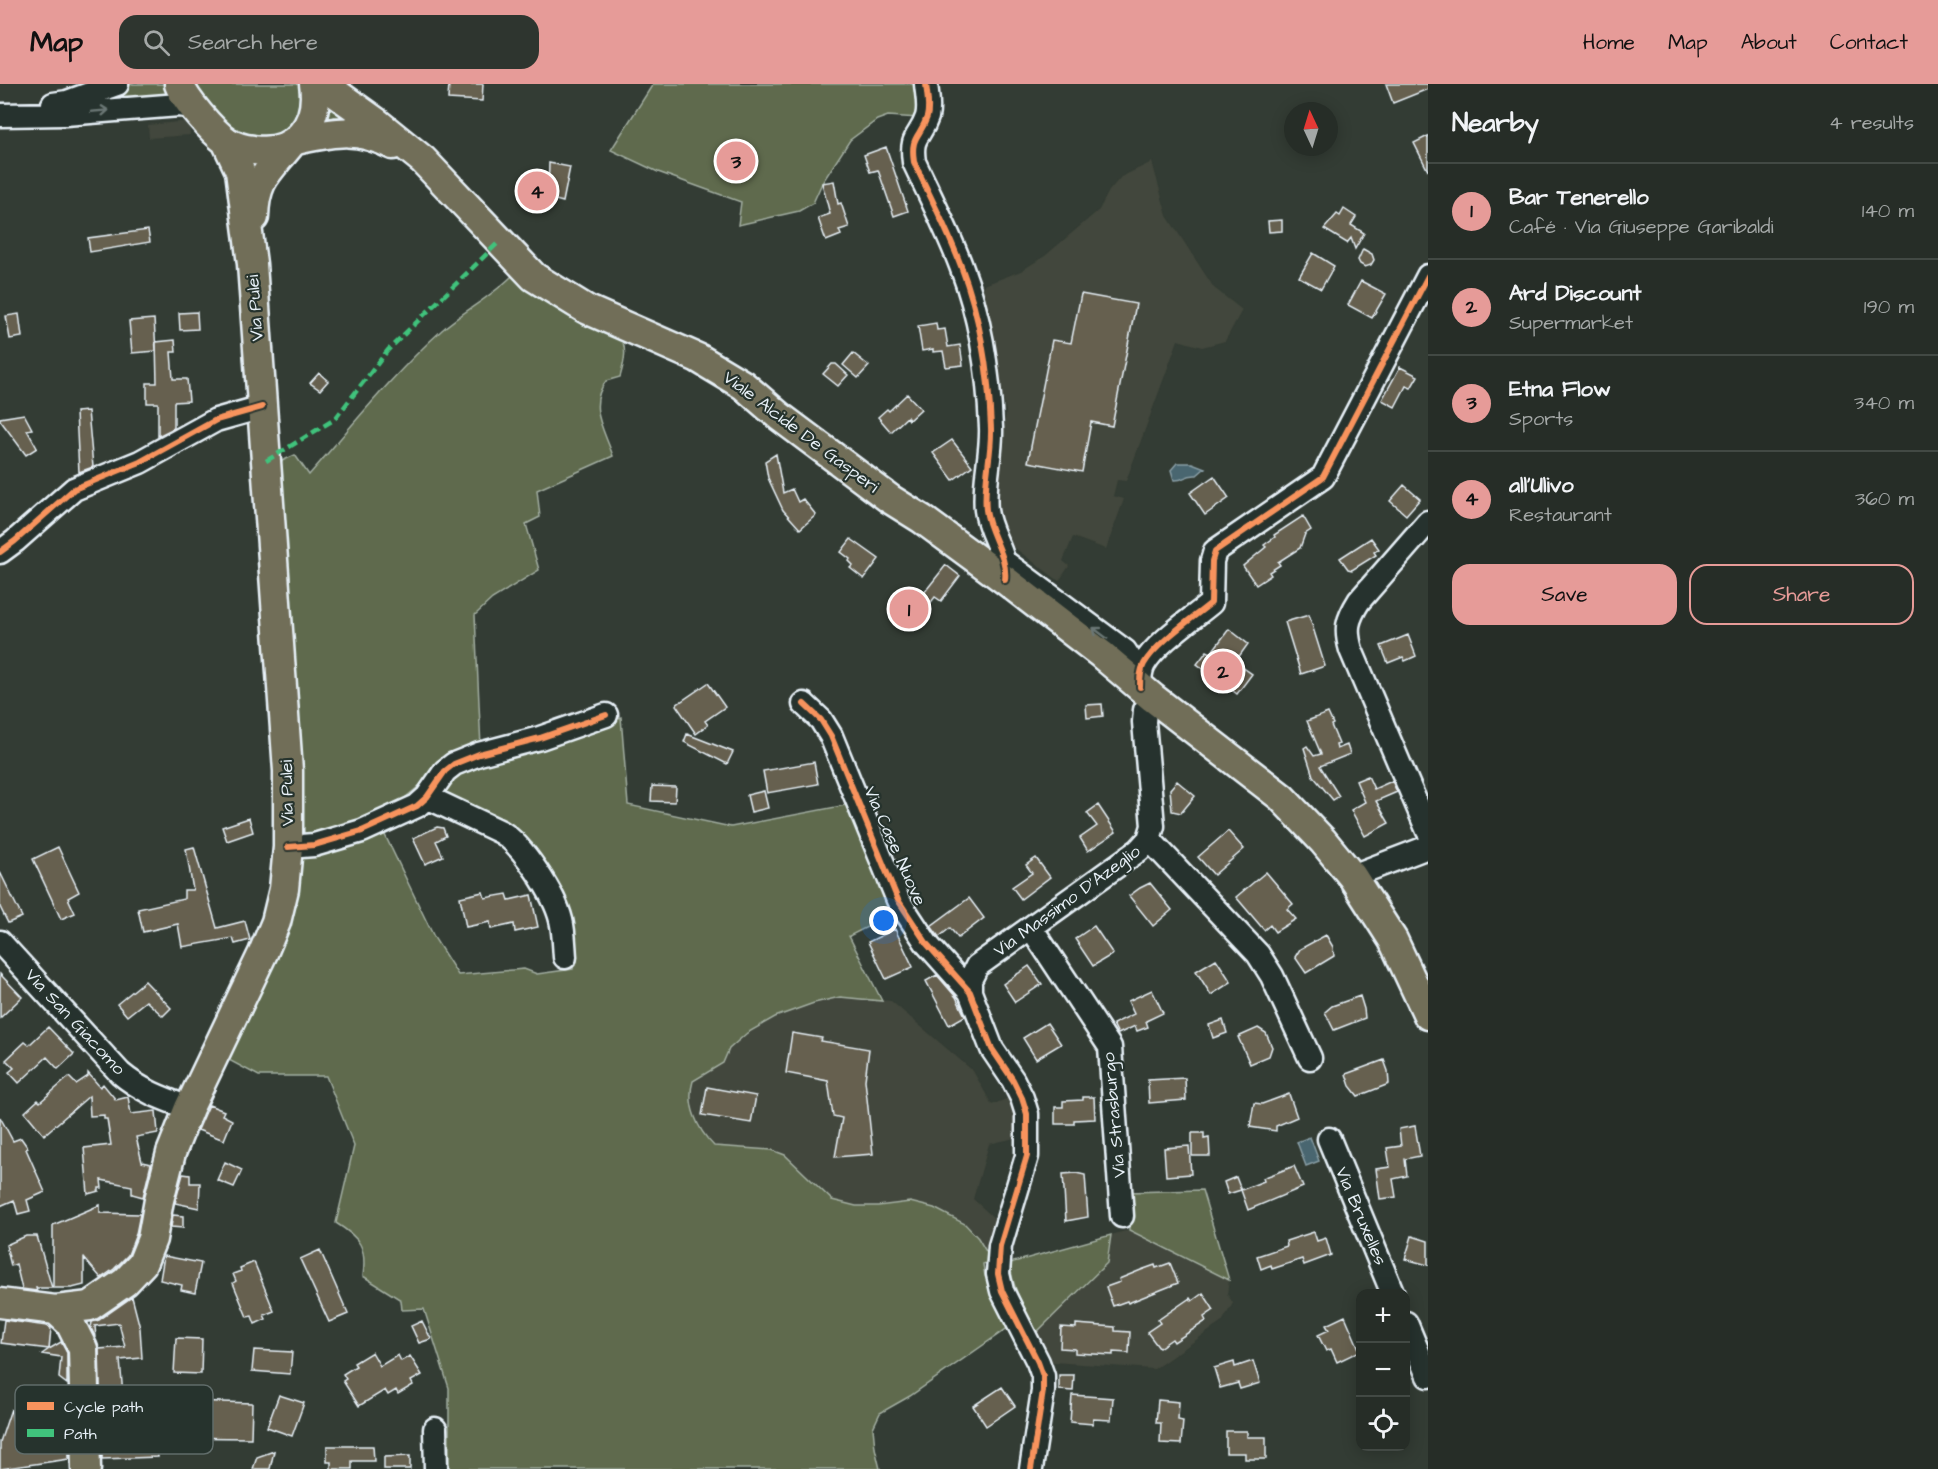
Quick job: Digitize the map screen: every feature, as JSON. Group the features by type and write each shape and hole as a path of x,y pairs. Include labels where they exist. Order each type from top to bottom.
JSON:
{"main road":[{"path":"252,264 255,197 269,169 306,129 312,115 314,84"},
{"path":"323,84 376,122 423,160"},
{"path":"186,96 226,141 240,171 252,264"},
{"path":"226,141 244,149 268,152 337,131 358,132 385,141 423,160"},
{"name":"Viale Alcide De Gasperi","path":"423,160 534,277 586,309 688,353 743,386 779,416 890,499"},
{"name":"Via Pulei","path":"90,1306 126,1282 142,1264 152,1239 171,1153 189,1108 263,953 276,922 284,889 288,847 288,771 252,264"},
{"path":"890,499 1005,571 1101,654 1142,693"},
{"path":"890,499 916,525 1281,797 1323,840 1352,876 1393,940 1428,1015"},
{"path":"0,1303 56,1310 90,1306 85,1322 82,1349 84,1385"},
{"path":"56,1310 70,1323 82,1349"}],"street":[{"path":"0,113 67,102 117,84"},
{"path":"926,84 929,109 912,147 914,162 961,264 978,326 987,381 991,429 986,510 1005,571 1125,651 1145,651 1159,647"},
{"path":"0,113 65,114 179,105 186,96"},
{"path":"1142,693 1144,663 1159,647 1211,603 1212,561 1215,551 1323,477 1428,276"},
{"path":"0,552 74,489 140,462 216,420 262,407"},
{"path":"1428,522 1359,601 1351,613 1346,632 1351,650 1428,831"},
{"path":"1125,651 1142,693"},
{"name":"Via Massimo D'Azeglio","path":"970,992 970,980 977,966 1032,929 1139,850 1149,839 1153,826 1142,693"},
{"name":"Via Case Nuove","path":"804,704 821,720 831,736 898,900 927,944 970,992 992,1049 1013,1080 1027,1114 1027,1156 1000,1246 998,1274 1002,1291 1038,1362 1042,1376 1043,1391 1031,1469"},
{"path":"288,847 314,845 362,831 417,806 427,797 445,771 454,764 479,754 540,738 606,714"},
{"path":"427,797 501,832 522,850 555,904 561,919 565,957"},
{"path":"1149,839 1258,954 1272,976 1310,1058"},
{"path":"1352,876 1428,847"},
{"name":"Via Strasburgo","path":"1032,929 1110,1047 1122,1216"},
{"name":"Via San Giacomo","path":"3,949 120,1073 152,1095 189,1108"},
{"name":"Via Bruxelles","path":"1329,1139 1391,1289"},
{"path":"1410,1333 1428,1376"},
{"path":"435,1429 436,1469"}],"shaded area":[{"path":"189,121 190,135 149,138 148,125"},
{"path":"1152,162 1167,216 1214,288 1242,310 1225,341 1202,347 1178,340 1126,481 1117,480 1113,496 1124,499 1106,549 1073,537 1063,561 1069,566 1059,581 1004,540 994,512 1006,411 1002,395 996,391 974,289 1021,271 1045,256 1099,210 1109,191 1121,177"},
{"path":"840,997 891,1001 973,1071 992,1105 1011,1097 1016,1108 1019,1137 989,1144 973,1199 996,1220 987,1253 978,1238 910,1202 856,1206 832,1200 785,1155 772,1150 714,1146 705,1137 691,1109 689,1092 692,1081 723,1063 729,1049 747,1033 775,1017 814,1003"},
{"path":"1129,1230 1229,1280 1227,1294 1233,1303 1222,1322 1154,1369 1053,1362 1037,1332 1107,1263 1111,1235"}],"green space":[{"path":"132,84 166,84 172,99 106,104 106,96"},
{"path":"188,84 304,84 307,105 284,139 234,135"},
{"path":"653,84 921,84 919,118 888,116 877,120 850,140 822,183 813,203 799,211 738,225 741,202 658,172 611,150"},
{"path":"326,101 373,126 321,123"},
{"path":"514,274 618,332 625,354 620,377 606,381 600,390 597,409 613,456 537,490 540,517 526,524 539,570 492,599 475,615 481,748 448,762 388,812 332,836 300,836 275,464 295,455 309,475 373,401 424,347 442,330"},
{"path":"621,717 628,805 731,827 846,805 899,911 849,936 882,1001 840,997 814,1003 775,1017 747,1033 729,1049 723,1063 693,1081 691,1090 694,1116 714,1146 772,1150 785,1155 832,1200 856,1206 910,1202 934,1208 965,1224 978,1238 987,1253 986,1263 983,1264 985,1276 1009,1327 910,1396 880,1413 873,1428 880,1469 449,1469 449,1388 424,1309 402,1310 401,1300 363,1276 364,1258 360,1244 336,1223 354,1146 326,1076 259,1076 225,1058 298,854 383,831 435,939 458,975 524,969 537,974 573,969 575,945 568,904 517,831 443,792 455,772 541,746"},
{"path":"1202,1190 1229,1280 1129,1230 1129,1192"},
{"path":"1111,1235 1107,1263 1037,1332 1016,1290 1010,1263"}],"water":[{"path":"1177,463 1192,463 1205,468 1197,475 1174,480 1171,470"},
{"path":"1310,1137 1319,1161 1306,1166 1297,1142"}],"building":[{"path":"449,84 483,84 482,101 448,99"},
{"path":"1386,84 1428,84 1428,89 1393,103"},
{"path":"1428,136 1428,171 1414,143"},
{"path":"886,147 908,211 894,216 878,170 870,172 864,155"},
{"path":"549,163 570,167 563,202 548,198"},
{"path":"834,181 838,204 841,203 849,227 839,230 841,235 826,241 818,218 830,214 822,183"},
{"path":"1344,209 1356,217 1351,225 1364,233 1355,249 1351,238 1347,243 1324,229 1337,214 1340,216"},
{"path":"1282,220 1282,231 1269,232 1268,221"},
{"path":"148,230 150,242 90,252 88,238"},
{"path":"1363,249 1372,254 1374,260 1371,265 1365,267 1358,260"},
{"path":"1313,253 1334,266 1321,289 1299,277"},
{"path":"1361,281 1386,294 1372,318 1348,305"},
{"path":"1081,294 1136,304 1112,426 1091,422 1082,472 1028,462 1052,340 1071,343"},
{"path":"197,312 198,329 180,330 179,313"},
{"path":"19,314 22,337 10,339 6,316"},
{"path":"154,319 156,351 132,353 129,321"},
{"path":"936,323 937,330 945,329 948,347 960,345 963,365 946,367 943,351 933,352 933,349 922,351 918,326"},
{"path":"175,340 176,352 171,352 173,379 187,379 189,401 174,402 174,428 158,436 158,403 147,403 147,383 157,383 156,342"},
{"path":"853,353 869,366 858,378 843,365"},
{"path":"832,364 836,364 848,375 838,386 823,374"},
{"path":"1400,367 1418,376 1411,388 1406,386 1395,407 1382,400"},
{"path":"319,373 328,381 320,390 310,383"},
{"path":"907,394 921,409 909,420 907,417 891,432 878,417 887,409 889,411"},
{"path":"88,411 93,467 79,472 76,412"},
{"path":"24,414 32,429 27,430 37,448 26,455 0,420 0,418"},
{"path":"952,440 972,466 953,480 933,453"},
{"path":"776,454 783,493 792,489 798,502 803,499 816,515 800,529 783,510 768,478 765,461"},
{"path":"1214,476 1229,498 1205,515 1190,493"},
{"path":"1404,485 1420,499 1406,515 1390,501"},
{"path":"1303,516 1311,530 1305,534 1300,548 1278,562 1280,565 1269,572 1271,575 1256,585 1243,566 1266,547 1264,545 1275,537 1274,535"},
{"path":"1371,538 1379,549 1374,552 1376,555 1352,570 1348,569 1340,558"},
{"path":"851,539 879,559 864,579 850,568 853,565 850,559 841,552"},
{"path":"946,565 960,576 941,601 935,597 914,624 893,608 904,594 916,603"},
{"path":"1309,615 1325,666 1301,674 1285,622"},
{"path":"1229,629 1248,644 1235,662 1252,674 1237,694 1197,664 1207,651 1211,653"},
{"path":"1408,635 1416,656 1405,661 1403,657 1388,663 1381,646"},
{"path":"708,683 725,707 705,721 708,725 696,734 676,705"},
{"path":"1102,704 1103,716 1087,718 1086,705"},
{"path":"1328,713 1339,744 1336,745 1337,749 1347,745 1350,754 1320,766 1339,796 1333,800 1313,776 1304,748 1307,746 1314,756 1321,754 1307,721"},
{"path":"687,734 733,752 727,764 684,742"},
{"path":"814,762 818,784 767,793 763,771"},
{"path":"1368,776 1374,789 1392,781 1397,792 1376,801 1389,823 1365,836 1351,810 1365,802 1356,781"},
{"path":"1177,781 1195,796 1181,813 1172,811 1170,789"},
{"path":"652,786 676,787 675,802 651,801"},
{"path":"764,791 768,808 751,812 747,795"},
{"path":"1098,805 1116,832 1088,851 1080,838 1097,826 1087,813"},
{"path":"249,818 253,832 227,841 222,827"},
{"path":"437,827 443,828 446,836 436,841 443,856 425,864 413,838"},
{"path":"1228,831 1244,849 1214,875 1198,857"},
{"path":"58,847 79,892 68,898 75,913 61,919 33,859"},
{"path":"194,847 217,928 245,921 250,940 235,944 233,938 182,947 178,924 143,932 138,909 184,899 184,890 193,890 186,849"},
{"path":"1036,858 1050,877 1021,899 1012,887 1032,873 1026,865"},
{"path":"0,872 22,917 8,923 0,907"},
{"path":"1266,872 1293,904 1287,909 1296,919 1275,932 1270,925 1264,930 1236,897"},
{"path":"1150,883 1172,910 1153,926 1129,896"},
{"path":"483,892 485,898 507,894 509,900 531,895 538,927 515,932 514,924 491,929 490,922 466,927 460,897"},
{"path":"969,898 984,918 958,938 950,928 939,937 931,926"},
{"path":"1094,926 1113,954 1093,966 1075,939"},
{"path":"895,929 913,967 886,979 868,942"},
{"path":"1326,935 1333,947 1334,956 1306,973 1295,957 1300,949"},
{"path":"1216,959 1231,982 1211,995 1196,971"},
{"path":"1029,966 1042,984 1015,1002 1003,984"},
{"path":"0,974 22,997 0,1018"},
{"path":"937,975 956,997 965,1016 949,1025 926,981"},
{"path":"145,981 171,1008 163,1016 146,1001 127,1016 117,1004"},
{"path":"1152,990 1163,1013 1146,1021 1148,1027 1137,1031 1135,1026 1118,1034 1113,1024 1134,1014 1128,1001"},
{"path":"1360,996 1365,1018 1334,1030 1325,1012 1332,1006"},
{"path":"1223,1020 1227,1033 1213,1038 1209,1025"},
{"path":"1047,1023 1061,1044 1036,1059 1023,1038"},
{"path":"48,1027 74,1054 58,1069 47,1057 19,1083 9,1072 14,1068 6,1060 25,1042 29,1045"},
{"path":"1258,1028 1266,1033 1272,1047 1269,1056 1250,1064 1238,1037"},
{"path":"792,1033 822,1038 821,1041 869,1049 865,1080 873,1154 835,1157 842,1118 833,1116 828,1081 786,1073"},
{"path":"1384,1060 1389,1084 1358,1096 1350,1086 1346,1074"},
{"path":"88,1073 100,1087 103,1084 116,1100 128,1097 131,1114 156,1111 158,1133 136,1137 142,1162 151,1164 143,1197 132,1194 132,1186 101,1180 102,1188 88,1194 84,1148 111,1145 107,1119 104,1119 104,1115 90,1116 89,1096 44,1135 25,1112 69,1077 76,1084 88,1076"},
{"path":"1185,1078 1186,1100 1149,1103 1148,1080"},
{"path":"707,1087 756,1096 751,1123 702,1115"},
{"path":"1289,1094 1297,1117 1276,1126 1276,1131 1250,1127 1254,1103 1262,1104"},
{"path":"1083,1097 1094,1097 1095,1119 1074,1120 1074,1124 1055,1124 1055,1107 1063,1107 1063,1101 1083,1100"},
{"path":"209,1105 224,1111 222,1115 232,1120 224,1140 198,1130"},
{"path":"0,1117 13,1141 21,1138 28,1148 26,1149 45,1192 27,1200 30,1211 18,1214 14,1200 0,1206"},
{"path":"1415,1126 1420,1156 1405,1159 1407,1176 1393,1179 1396,1197 1380,1199 1376,1169 1390,1167 1387,1148 1401,1146 1399,1129"},
{"path":"1192,1133 1204,1133 1204,1138 1209,1137 1210,1156 1192,1156"},
{"path":"1189,1146 1191,1174 1166,1176 1164,1148"},
{"path":"225,1162 242,1170 234,1187 217,1180"},
{"path":"1294,1166 1303,1187 1248,1210 1241,1190 1264,1181 1263,1178"},
{"path":"183,1174 190,1175 190,1183 200,1183 199,1208 175,1203"},
{"path":"1063,1174 1085,1175 1088,1217 1066,1221"},
{"path":"1236,1177 1241,1190 1228,1194 1224,1182"},
{"path":"100,1205 100,1213 140,1214 128,1255 101,1278 84,1258 84,1285 72,1288 53,1288 53,1225"},
{"path":"173,1215 183,1216 183,1228 171,1227"},
{"path":"1314,1232 1317,1241 1326,1238 1331,1255 1304,1265 1302,1259 1272,1269 1271,1265 1261,1269 1257,1256 1287,1246 1286,1241"},
{"path":"26,1236 37,1236 52,1288 36,1288 37,1291 22,1289 16,1264 11,1266 6,1245"},
{"path":"1412,1236 1428,1241 1428,1265 1405,1259"},
{"path":"320,1250 348,1314 329,1322 300,1259"},
{"path":"164,1256 201,1263 195,1293 181,1290 182,1285 160,1280"},
{"path":"254,1262 274,1311 264,1315 266,1319 255,1324 252,1316 247,1317 233,1283 236,1281 233,1274"},
{"path":"1170,1263 1178,1283 1128,1303 1127,1301 1113,1306 1106,1287 1141,1270"},
{"path":"1203,1293 1214,1310 1204,1317 1206,1321 1174,1342 1172,1339 1159,1348 1147,1332 1160,1323 1158,1320 1190,1298 1192,1301"},
{"path":"132,1297 140,1328 142,1358 120,1360 122,1385 100,1385 99,1349 125,1347 119,1323 95,1326 96,1338 91,1328 92,1322 99,1320"},
{"path":"1345,1316 1356,1342 1356,1353 1337,1362 1331,1349 1326,1351 1318,1335 1329,1330 1326,1325"},
{"path":"4,1320 51,1328 49,1349 1,1343"},
{"path":"422,1321 431,1339 419,1343 411,1326"},
{"path":"1076,1324 1115,1327 1115,1331 1130,1332 1129,1353 1113,1352 1113,1355 1075,1353 1075,1349 1060,1348 1061,1327 1076,1328"},
{"path":"176,1338 202,1339 201,1374 174,1373"},
{"path":"61,1342 67,1353 67,1384 59,1378 61,1357 42,1354"},
{"path":"254,1350 292,1352 290,1374 252,1371"},
{"path":"372,1352 380,1366 398,1355 401,1361 410,1356 422,1375 411,1381 413,1385 398,1394 396,1390 388,1395 385,1390 359,1406 343,1381 346,1379 343,1374 356,1366 354,1363"},
{"path":"1253,1361 1260,1383 1240,1389 1238,1383 1220,1388 1214,1368 1234,1362 1235,1367"},
{"path":"1059,1375 1074,1375 1073,1391 1059,1390"},
{"path":"1002,1387 1015,1406 986,1426 973,1406"},
{"path":"279,1395 304,1403 292,1436 267,1427"},
{"path":"1072,1395 1113,1398 1111,1420 1093,1419 1093,1424 1070,1422"},
{"path":"1158,1400 1179,1402 1178,1420 1183,1421 1181,1444 1160,1443 1161,1423 1156,1423"},
{"path":"213,1402 252,1403 251,1438 213,1438"},
{"path":"11,1409 15,1454 69,1454 69,1459 0,1469 0,1442"},
{"path":"1226,1431 1247,1431 1247,1437 1266,1437 1266,1459 1245,1459 1245,1453 1226,1453"},
{"path":"327,1446 373,1446 374,1461 352,1461 352,1469 331,1469 331,1462 327,1462"},
{"path":"274,1451 270,1469 253,1469 257,1457"},
{"path":"102,1454 158,1454 158,1457 102,1459"},
{"path":"410,1456 410,1469 384,1469 384,1457"}],"marked path":[{"path":"266,461 335,419 388,350 499,242"}],"cycle path":[{"path":"926,84 928,113 913,147 914,162 956,253 968,285 978,325 986,367 991,428 986,510 1004,562 1005,580"},
{"path":"1140,687 1142,669 1149,656 1211,603 1212,561 1215,551 1323,477 1428,276"},
{"path":"0,552 74,489 140,462 216,420 262,407"},
{"path":"804,704 821,720 831,736 898,900 927,944 970,992 992,1049 1013,1080 1027,1114 1027,1156 1000,1246 998,1274 1002,1291 1043,1376 1043,1391 1031,1469"},
{"path":"288,847 314,845 362,831 417,806 427,797 445,771 454,764 479,754 540,738 606,715"}],"place":[{"name":"Etna Flow","path":"736,161"},
{"name":"all'Ulivo","path":"537,191"},
{"name":"Bar Tenerello","path":"909,609"},
{"name":"Ard Discount","path":"1223,671"}]}
